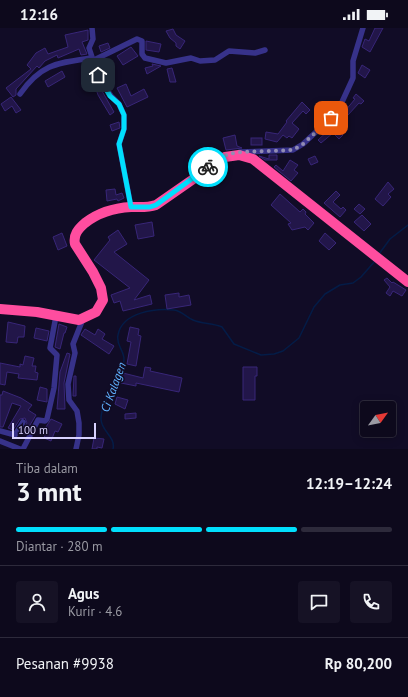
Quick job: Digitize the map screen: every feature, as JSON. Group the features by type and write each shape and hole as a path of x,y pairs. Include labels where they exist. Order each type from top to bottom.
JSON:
{"highway":[{"path":"0,309 37,312 73,320 90,316 98,310 103,300 102,294 93,272 77,249 74,240 75,234 89,220 104,211 131,207 150,207 156,205 225,157 239,155 253,159 408,282"}],"street":[{"path":"92,28 94,39 89,48 91,60 106,91 119,104 124,115 124,129 119,144 131,207"},
{"path":"225,157 242,152 288,152 308,139 331,118 346,94 353,78 355,51 363,28"},
{"path":"20,94 27,83 42,70 66,62 91,60 137,39 142,41 142,54 145,58 166,64 191,58 200,61 215,60 229,51 255,53 265,50"},
{"path":"0,441 22,449 38,420 45,421 52,400 57,355 50,348 56,316"},
{"path":"76,449 79,423 77,411 69,400 68,384 75,353 73,344 83,318"},
{"path":"0,431 15,435 23,422"}],"building":[{"path":"375,28 383,28 370,52 362,47 365,39 369,41"},
{"path":"173,29 176,35 185,41 180,49 176,46 176,43 170,38 166,31"},
{"path":"88,30 88,40 82,42 87,54 81,55 79,49 58,58 57,55 45,61 39,68 37,66 16,89 16,95 13,97 6,88 31,69 27,65 36,53 45,48 48,54 68,47 65,35"},
{"path":"146,41 161,44 159,52 146,50"},
{"path":"108,43 110,48 101,52 99,46"},
{"path":"131,47 138,56 123,65 117,56"},
{"path":"152,64 161,66 147,74 145,68 153,66"},
{"path":"362,65 370,70 365,78 358,73"},
{"path":"107,68 112,78 107,81 101,71"},
{"path":"172,68 176,82 170,82 167,69"},
{"path":"62,71 65,77 48,87 45,81"},
{"path":"98,84 114,112 110,115 98,95 95,86"},
{"path":"126,84 131,96 144,89 148,97 127,107 117,88"},
{"path":"356,94 364,101 361,104 359,103 336,128 343,135 339,139 333,133 321,143 318,140 329,130 327,128 355,99 353,98"},
{"path":"11,97 21,110 16,113 12,106 5,111 1,104"},
{"path":"302,102 310,110 306,114 303,111 292,123 299,129 292,138 289,136 287,138 283,135 277,142 265,139 266,132 278,134 287,122 286,121"},
{"path":"324,104 329,110 322,117 317,111"},
{"path":"119,122 120,128 112,131 110,125"},
{"path":"235,135 237,146 242,148 226,150 223,138"},
{"path":"251,138 262,138 262,145 251,145"},
{"path":"269,155 277,155 277,160 265,160 259,156 269,159"},
{"path":"315,156 318,162 311,165 308,159"},
{"path":"290,160 298,165 294,170 298,173 291,181 274,167 276,165 283,171"},
{"path":"388,182 394,189 388,194 391,197 383,206 375,199"},
{"path":"115,189 116,195 122,193 124,198 118,201 117,199 107,201 106,190"},
{"path":"336,191 340,195 333,202 341,209 343,207 346,210 340,217 324,203"},
{"path":"280,194 300,212 303,209 306,212 305,214 314,223 308,230 305,227 292,230 288,224 291,223 271,205"},
{"path":"359,204 365,209 360,214 354,209"},
{"path":"362,215 371,224 364,231 354,222"},
{"path":"152,222 154,236 138,239 135,225"},
{"path":"118,230 127,244 114,252 149,280 134,300 150,295 152,304 123,311 120,301 114,303 111,295 130,288 94,260 110,240 108,237"},
{"path":"62,233 67,246 58,250 53,237"},
{"path":"325,233 336,243 329,250 319,241"},
{"path":"387,278 392,283 393,282 406,290 402,296 393,291 390,296 386,293 390,287 384,280"},
{"path":"179,293 179,297 189,295 191,305 167,309 165,295"},
{"path":"8,322 25,326 24,337 18,337 17,343 6,342"},
{"path":"59,324 67,327 60,349 55,347"},
{"path":"130,327 139,329 138,335 141,336 136,366 127,364 131,342 127,341"},
{"path":"36,328 49,331 47,341 34,338"},
{"path":"85,329 95,335 98,329 105,334 102,339 114,346 109,354 81,335"},
{"path":"67,353 70,354 64,383 65,409 57,409 60,372"},
{"path":"25,356 34,358 32,366 36,366 35,372 38,373 37,380 18,378 19,374 7,372 5,385 0,384 0,363 20,367 20,364 23,365"},
{"path":"145,367 151,368 150,371 182,378 179,392 136,383 136,386 121,383 123,373 143,378"},
{"path":"243,367 257,367 257,376 255,376 255,400 243,400"},
{"path":"74,376 76,376 76,396 73,396"},
{"path":"40,387 47,389 47,402 37,400"},
{"path":"3,391 21,398 32,405 28,410 36,415 24,435 21,433 27,423 25,418 20,419 13,430 8,428 21,406 12,403 3,427 0,427 0,395 2,395"},
{"path":"117,397 128,400 125,409 115,404"},
{"path":"136,413 136,418 125,419 125,414"},
{"path":"51,419 62,424 58,432 55,431 51,441 44,438 48,428 46,427"},
{"path":"94,438 104,439 102,448 97,447 97,449 92,449"}],"waterway":[{"name":"Ci Kalagen","path":"379,254 390,239 408,225"},
{"name":"Ci Kalagen","path":"113,449 111,437 103,427 101,419 103,406 124,363 123,354 118,343 118,335 121,327 126,321 133,316 149,311 174,310 196,321 222,327 234,344 261,355 274,354 283,351 299,338 314,307 325,294 340,285 353,283 361,277 375,261"}],"way so far":[{"path":"208,167 228,154 242,152 288,152 303,144 331,118"}],"route":[{"path":"98,75 106,91 119,104 124,115 124,129 119,144 120,156 131,207 143,208 156,205 208,167"}]}
